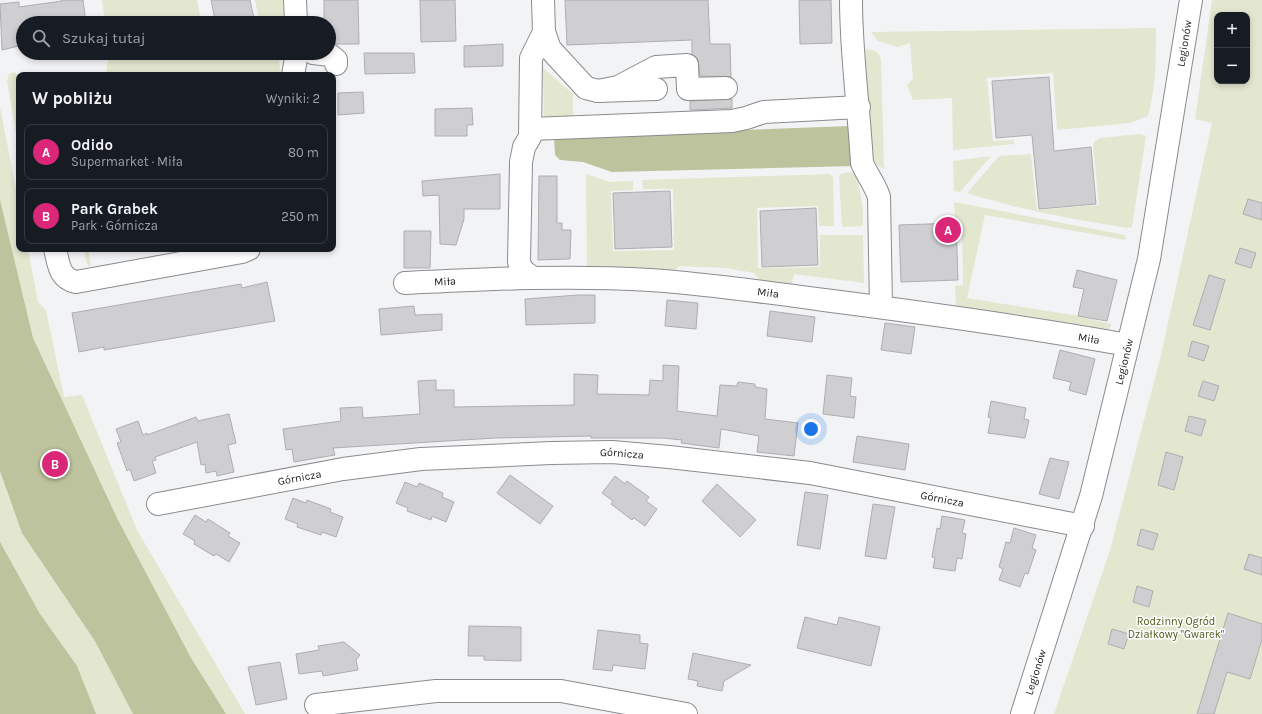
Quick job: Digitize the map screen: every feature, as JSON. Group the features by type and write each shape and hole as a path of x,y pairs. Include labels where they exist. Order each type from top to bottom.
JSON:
{"street":[{"path":"295,0 296,16"},
{"path":"543,0 544,32 550,49 586,88 598,91 656,89"},
{"path":"851,0 851,34 859,107 862,163 865,171 876,186 879,197 881,307"},
{"name":"Legionów","path":"1022,714 1083,526 1128,345 1153,236 1191,0"},
{"path":"532,277 522,270 519,262 521,162 524,147 530,137 531,129 531,58 544,32"},
{"path":"294,72 296,60"},
{"path":"598,91 618,87 648,70 666,65 687,64 688,89 726,88"},
{"path":"531,129 732,121 764,112 859,107"},
{"path":"57,252 63,276 68,280 76,282 206,254 242,252"},
{"name":"Miła","path":"405,283 532,277 650,280 723,287 881,307 990,322 1128,345"},
{"name":"Górnicza","path":"158,504 343,469 421,459 551,452 612,452 810,473 1083,526"},
{"path":"316,705 436,690 561,691 686,714"}],"green space":[{"path":"102,0 197,0 200,16 104,16"},
{"path":"255,0 283,0 283,16 258,16"},
{"name":"Rodzinny Ogród Działkowy \"Gwarek\"","path":"1212,0 1262,0 1262,714 1054,714 1110,550 1161,355 1212,123 1195,119"},
{"path":"1156,28 1154,83 1148,116 1130,123 1057,130 1053,73 987,78 993,141 1014,140 1014,144 953,150 952,98 913,100 907,85 913,79 910,43 898,47 878,41 871,32"},
{"path":"868,49 877,52 881,59 884,169 869,160 866,148 865,51"},
{"path":"108,60 279,60 281,72 106,72"},
{"path":"543,68 573,94 573,118 544,119"},
{"path":"15,72 16,74 16,133 7,81 9,74"},
{"path":"0,107 16,189 16,252 29,252 38,302 46,310 64,397 82,395 137,530 245,714 0,714"},
{"path":"852,126 855,166 612,172 583,162 560,160 555,155 554,137"},
{"path":"1140,134 1146,136 1132,227 1127,228 1047,214 967,193 999,156 1031,154 1037,210 1099,205 1093,145 1095,141 1100,138"},
{"path":"991,156 960,192 954,191 953,161"},
{"path":"851,172 857,174 863,210 863,226 842,227 839,177 840,174"},
{"path":"586,174 609,182 633,181 633,190 611,191 613,251 674,250 673,189 643,189 642,180 830,174 833,177 834,226 819,226 818,206 757,208 758,268 820,267 820,235 863,235 864,283 794,274 791,287 761,282 754,273 726,268 679,266 672,274 587,272"},
{"path":"0,200 33,338 118,520 191,658 226,714 133,714 95,641 22,533 0,471"},
{"path":"954,202 1125,235 1126,240 985,215 967,298 1078,316 1111,324 1109,330 1097,333 956,309 955,286 963,285 962,222 955,219"},
{"path":"84,252 89,252 91,266 89,266 86,262"},
{"path":"0,542 40,614 77,666 96,714 0,714"}],"building":[{"path":"61,0 83,0 85,16 16,16 16,47 2,50 0,4 19,2 19,7 62,1"},
{"path":"211,0 250,0 253,16 214,16"},
{"path":"324,0 358,0 359,44 336,44 336,16 324,16"},
{"path":"420,0 455,0 456,41 421,42"},
{"path":"565,0 708,0 710,44 730,44 731,77 700,76 698,59 692,54 692,40 567,45"},
{"path":"799,0 831,0 832,43 800,44"},
{"path":"503,44 503,66 464,67 464,46"},
{"path":"364,53 414,53 415,73 365,74"},
{"path":"1049,77 1054,151 1091,147 1096,204 1039,209 1032,135 996,138 992,81"},
{"path":"363,92 364,113 338,115 338,93"},
{"path":"732,99 732,108 690,110 690,101"},
{"path":"472,108 473,125 467,125 467,136 435,136 435,109"},
{"path":"500,174 500,209 464,209 464,219 456,245 440,244 439,195 423,196 422,181"},
{"path":"539,176 557,176 557,223 562,223 562,230 571,230 570,259 538,260"},
{"path":"670,191 672,247 615,249 613,193"},
{"path":"1248,199 1262,203 1262,220 1243,214"},
{"path":"816,208 818,265 762,267 760,211"},
{"path":"956,223 958,280 901,282 899,225"},
{"path":"404,231 431,231 430,268 404,268"},
{"path":"1240,248 1256,253 1251,268 1235,263"},
{"path":"1077,270 1117,280 1107,321 1078,316 1084,289 1073,287"},
{"path":"1209,275 1225,280 1210,330 1193,325"},
{"path":"267,282 275,321 104,350 104,347 79,352 72,313 241,284 242,288"},
{"path":"595,295 595,323 526,325 525,299"},
{"path":"667,300 698,303 696,329 665,326"},
{"path":"414,306 415,315 442,314 442,330 381,335 379,309"},
{"path":"770,311 815,317 812,342 767,336"},
{"path":"885,323 915,327 911,354 881,350"},
{"path":"1192,341 1209,346 1204,361 1188,356"},
{"path":"1060,350 1095,359 1086,395 1069,390 1071,382 1053,378"},
{"path":"663,365 679,366 677,411 717,416 720,385 737,386 738,382 755,384 755,387 767,389 765,419 798,423 794,456 757,452 759,436 721,429 719,448 681,443 682,440 662,438 591,438 591,436 495,438 333,448 335,455 294,462 292,449 286,450 283,429 341,421 340,408 362,407 363,418 420,414 418,381 436,380 436,390 454,390 454,407 574,405 574,374 598,375 597,394 649,395 650,380 663,381"},
{"path":"827,375 852,378 850,396 856,397 854,418 823,414"},
{"path":"1203,381 1219,386 1214,401 1198,396"},
{"path":"991,401 1026,408 1024,419 1029,420 1025,438 988,433 991,418 988,417"},
{"path":"229,414 236,443 228,445 234,472 217,476 216,471 206,473 205,464 201,465 197,442 155,457 156,460 152,461 156,473 134,481 130,469 127,471 117,443 121,442 116,429 138,421 143,435 147,433 147,435 196,417 198,421"},
{"path":"1189,416 1206,420 1201,436 1185,431"},
{"path":"857,436 909,444 905,470 853,462"},
{"path":"1166,452 1183,457 1174,490 1158,485"},
{"path":"1050,458 1069,462 1059,499 1039,494"},
{"path":"510,475 553,506 540,524 497,493"},
{"path":"615,476 625,484 627,481 649,497 646,501 657,509 645,526 634,518 632,520 611,504 613,501 602,493"},
{"path":"405,482 417,487 419,483 443,493 442,497 454,502 446,522 432,516 431,520 407,511 408,508 396,503"},
{"path":"717,484 756,520 740,537 702,501"},
{"path":"805,492 828,495 820,549 797,545"},
{"path":"293,498 306,503 307,500 331,509 330,512 343,517 336,537 322,532 321,535 297,527 298,524 285,519"},
{"path":"873,504 895,507 886,559 865,556"},
{"path":"195,515 206,522 208,519 230,533 228,536 240,543 229,562 216,554 214,556 194,544 195,541 183,534"},
{"path":"942,516 965,520 962,533 966,534 962,559 957,558 955,571 933,568 935,558 932,557 937,528 940,529"},
{"path":"1014,528 1036,535 1032,548 1036,550 1028,574 1025,573 1020,587 999,580 1003,569 999,567 1006,542 1010,543"},
{"path":"1141,529 1158,534 1153,550 1137,545"},
{"path":"1249,554 1262,558 1262,575 1244,569"},
{"path":"1137,586 1153,591 1149,607 1133,602"},
{"path":"1228,613 1262,624 1262,639 1250,679 1227,672 1214,714 1197,714"},
{"path":"805,617 837,625 839,617 880,627 871,666 797,648"},
{"path":"469,626 521,627 521,661 484,660 484,656 468,656"},
{"path":"1112,629 1129,634 1124,649 1108,644"},
{"path":"598,630 640,635 640,643 648,644 645,669 613,665 612,671 593,669"},
{"path":"344,642 360,655 356,660 358,670 323,676 322,671 299,674 296,654 319,650 318,646"},
{"path":"693,653 751,665 724,681 722,691 697,686 698,681 688,679"},
{"path":"280,662 287,699 256,705 248,667"}],"place":[{"name":"Odido","path":"948,230"},
{"name":"Park Grabek","path":"55,464"}]}
